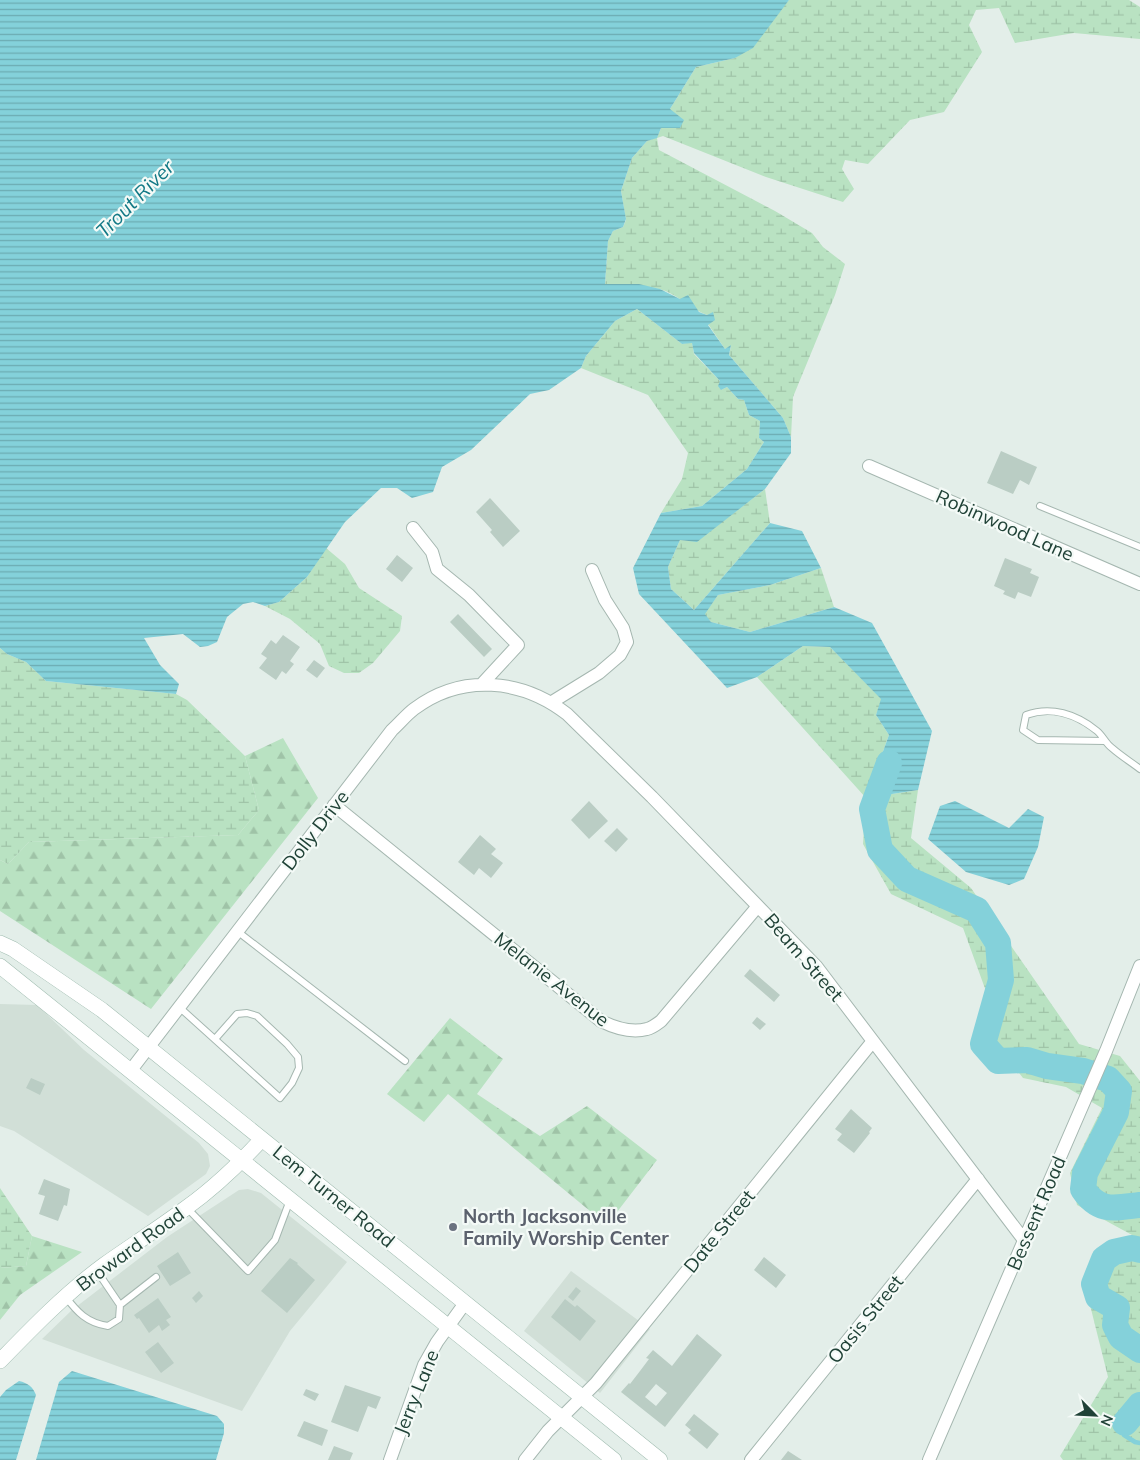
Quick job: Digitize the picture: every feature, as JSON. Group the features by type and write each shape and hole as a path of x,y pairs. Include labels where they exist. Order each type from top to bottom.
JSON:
{"main road":[{"name":"Lem Turner Road","path":"0,944 13,949 102,1010 660,1460"},
{"name":"Lem Turner Road","path":"0,966 614,1460"},
{"name":"Broward Road","path":"0,1361 65,1296 97,1271 188,1208 242,1160 262,1139"}],"street":[{"name":"Robinwood Lane","path":"869,466 1140,584"},
{"path":"413,528 432,552 437,569 469,595 518,645 480,685"},
{"path":"552,702 599,673 620,655 627,642 623,628 605,600 592,570"},
{"name":"Dolly Drive","path":"131,1070 392,730 414,709 441,694 461,687 480,685 514,687 552,702"},
{"name":"Beam Street","path":"552,702 567,714 652,797 816,966 1024,1240"},
{"name":"Melanie Avenue","path":"334,805 594,1014 615,1028 630,1030 648,1029 661,1022 758,906"},
{"name":"Bessent Road","path":"929,1460 1106,1050 1140,966"},
{"name":"Date Street","path":"525,1460 548,1431 596,1383 873,1041"},
{"name":"Oasis Street","path":"751,1460 978,1179"},
{"name":"Jerry Lane","path":"390,1460 424,1365 437,1342 465,1303"}],"lane":[{"path":"1040,506 1140,547"},
{"path":"1105,741 1038,740 1023,730 1024,722 1026,715 1039,710 1058,710 1098,731 1110,747 1140,769"},
{"path":"237,931 405,1061"},
{"path":"179,1007 280,1098 292,1083 299,1068 298,1057 257,1016 247,1013 237,1014 215,1039"},
{"path":"188,1208 248,1271 275,1240 290,1199"},
{"path":"65,1296 79,1314 90,1322 108,1326 119,1319 120,1306 97,1271"},
{"path":"120,1306 156,1277"}],"shaded area":[{"path":"0,1004 37,1005 84,1050 199,1143 208,1154 210,1166 206,1174 148,1216 14,1131 0,1126"},
{"path":"248,1189 261,1193 347,1262 290,1331 242,1411 42,1339 72,1310 167,1237 239,1190"},
{"path":"571,1271 650,1329 600,1393 524,1331"}],"green space":[{"path":"789,0 1129,0 1140,7 1140,39 1074,33 1015,43 999,8 976,10 969,25 982,52 944,112 910,120 868,164 845,160 842,169 854,189 843,202 766,177 663,136 657,138 659,150 775,211 812,233 823,247 845,264 835,295 793,397 791,437 783,418 729,355 731,346 725,349 708,324 707,315 666,291 639,286 605,285 608,241 613,231 623,227 626,220 621,191 632,158 647,141 657,137 670,109 696,67 735,58"},
{"path":"637,309 682,344 692,342 694,354 720,381 721,390 727,387 738,399 744,400 749,415 760,421 759,438 764,442 747,469 702,506 661,513 682,479 688,453 648,395 581,368 586,356 615,321"},
{"path":"765,489 770,523 694,610 671,589 668,567 680,540 697,541"},
{"path":"326,548 345,564 359,588 402,616 400,631 373,663 359,673 344,673 329,666 320,644 290,619 265,606 279,602 307,577"},
{"path":"821,568 834,607 750,632 711,622 704,614 718,595 770,585"},
{"path":"803,646 830,647 882,699 876,715 889,735 866,798 757,677"},
{"path":"0,648 7,654 26,662 46,681 176,694 187,700 245,756 259,810 238,835 29,842 8,864 0,860"},
{"path":"283,738 318,798 151,1009 0,911 0,860 8,864 29,842 238,835 259,810 245,756"},
{"path":"918,790 911,838 971,888 1079,1044 1120,1056 1140,1081 1140,1460 1063,1460 1060,1456 1108,1377 1087,1293 1097,1255 1132,1235 1077,1205 1070,1173 1102,1108 1066,1087 1023,1078 1016,1069 983,1062 973,1042 987,994 963,928 891,894 863,844 866,798"},
{"path":"450,1018 503,1059 477,1094 540,1136 587,1106 657,1160 607,1225 448,1094 424,1122 387,1094"},
{"path":"0,1188 32,1236 26,1266 0,1268"},
{"path":"32,1236 82,1252 20,1295 0,1320 0,1268 26,1266"}],"water":[{"name":"Trout River","path":"0,0 789,0 753,48 735,58 696,67 670,109 684,120 680,128 661,128 657,138 647,141 632,158 621,191 626,219 623,227 613,231 608,241 605,284 639,284 660,289 680,299 688,295 699,312 707,315 713,312 715,320 708,325 725,349 731,345 729,355 783,418 791,437 791,453 765,489 697,542 680,540 668,567 671,589 694,610 770,523 802,531 821,568 770,585 718,595 705,614 711,622 750,632 834,607 872,623 932,731 918,790 866,798 889,735 876,715 881,699 830,647 803,646 757,677 727,688 639,594 633,568 661,513 702,506 747,469 764,442 759,438 760,421 749,415 744,400 738,399 727,387 721,390 718,386 720,381 694,353 692,343 682,344 637,309 615,321 586,356 581,368 549,390 530,394 471,450 442,467 433,492 412,498 397,488 381,488 345,522 307,577 279,602 265,606 253,602 243,604 227,617 217,642 208,646 200,647 183,634 144,638 160,665 179,684 176,694 46,681 26,662 7,654 0,648"},
{"path":"955,801 1009,828 1028,809 1044,817 1038,847 1024,879 1009,885 966,872 928,839 940,806"},
{"path":"72,1371 217,1416 224,1424 224,1433 216,1460 36,1460 59,1382"},
{"path":"19,1381 30,1386 36,1395 16,1460 0,1460 0,1397"}],"building":[{"path":"1001,451 1037,467 1029,485 1020,480 1013,494 987,483"},
{"path":"490,498 520,531 503,547 490,532 492,530 476,512"},
{"path":"397,555 413,568 402,582 386,569"},
{"path":"1005,558 1032,569 1030,573 1039,577 1031,597 1018,592 1015,599 1003,594 1005,591 994,586"},
{"path":"458,614 492,649 484,657 450,622"},
{"path":"283,635 300,647 290,661 294,664 286,674 282,671 276,680 259,668 267,658 261,654 271,640 276,644"},
{"path":"314,660 325,668 317,678 306,670"},
{"path":"589,801 608,821 589,839 571,820"},
{"path":"617,828 628,839 616,852 604,841"},
{"path":"480,835 496,849 491,854 503,863 491,878 479,868 474,875 458,862"},
{"path":"750,969 780,995 774,1002 744,976"},
{"path":"757,1017 766,1024 760,1030 752,1023"},
{"path":"31,1078 45,1084 40,1095 26,1088"},
{"path":"851,1109 872,1128 854,1153 837,1140 842,1134 835,1129"},
{"path":"44,1179 70,1189 67,1206 64,1205 58,1221 39,1214 45,1196 38,1194"},
{"path":"178,1252 191,1273 170,1286 157,1266"},
{"path":"764,1257 786,1275 776,1288 754,1270"},
{"path":"290,1258 298,1263 315,1280 287,1313 261,1291"},
{"path":"576,1287 581,1291 573,1301 568,1297"},
{"path":"199,1291 203,1296 196,1303 192,1298"},
{"path":"158,1298 171,1317 166,1320 170,1325 162,1331 159,1325 149,1333 139,1318 137,1319 134,1315"},
{"path":"565,1299 575,1307 577,1305 596,1321 580,1341 551,1317"},
{"path":"697,1334 722,1355 665,1427 621,1392 640,1371 649,1359 646,1358 653,1350 672,1366","holes":["656,1384 667,1393 656,1406 645,1397"]},
{"path":"158,1342 174,1363 161,1373 145,1352"},
{"path":"345,1385 381,1397 376,1409 368,1406 358,1432 331,1422"},
{"path":"306,1389 319,1394 315,1401 303,1395"},
{"path":"694,1414 719,1434 707,1449 688,1433 691,1430 685,1425"},
{"path":"304,1421 328,1430 322,1446 297,1436"},
{"path":"334,1446 353,1453 350,1460 328,1460"},
{"path":"788,1451 802,1460 781,1460"}],"waterway":[{"path":"889,763 872,809 880,850 907,879 977,910 998,943 1001,980 983,1044 998,1061 1027,1060 1047,1066 1083,1071 1108,1079 1119,1091 1116,1112 1085,1173 1083,1189 1095,1202 1108,1207 1140,1205"},
{"path":"1140,1250 1132,1248 1114,1252 1104,1259 1094,1284 1098,1297 1117,1308 1115,1325 1121,1337 1140,1350"},
{"path":"1125,1423 1140,1405"},
{"path":"1125,1423 1122,1429 1124,1435 1140,1443"}],"place":[{"name":"North Jacksonville Family Worship Center","path":"453,1227"}]}
